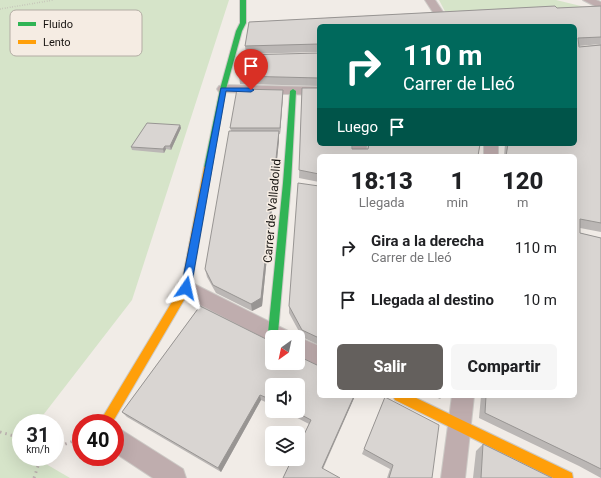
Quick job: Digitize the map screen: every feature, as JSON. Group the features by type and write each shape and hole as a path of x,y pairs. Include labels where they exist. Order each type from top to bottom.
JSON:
{"street":[{"path":"110,414 186,288 223,89 243,23 243,0"},
{"path":"430,0 442,21"},
{"path":"580,0 594,3"},
{"path":"231,59 246,58"},
{"path":"223,89 317,91"},
{"name":"Carrer de Valladolid","path":"278,330 293,184 293,91"},
{"path":"186,288 267,330"},
{"path":"305,349 317,355"},
{"path":"403,398 567,478"},
{"path":"452,478 463,398"},
{"path":"124,445 174,478"}],"path":[{"path":"0,9 54,0"},
{"path":"0,432 12,435"},
{"path":"34,478 38,466"}],"green space":[{"path":"0,0 229,0 132,300 44,414 12,414 12,466 49,466 70,478 0,478"},
{"path":"439,0 556,0 585,7 599,14 449,19"}],"building":[{"path":"555,6 557,8 601,6 601,37 578,38 579,47 601,45 601,223 580,219 580,233 601,238 601,469 485,413 486,398 577,398 577,154 506,154 508,146 577,146 577,24 317,24 317,44 245,46 249,22"},
{"path":"317,53 317,78 239,76 243,55"},
{"path":"302,88 317,88 317,146 352,146 352,149 368,149 369,146 480,146 478,154 317,154 317,174 299,170"},
{"path":"237,89 283,90 280,128 230,128"},
{"path":"147,123 180,125 170,146 165,146 163,149 131,147"},
{"path":"229,131 279,131 261,298 251,304 213,285 205,269"},
{"path":"298,183 317,186 317,337 305,331 305,330 302,330 289,306"},
{"path":"200,306 265,338 265,370 305,370 305,359 317,365 317,398 353,398 322,468 340,478 283,478 289,466 305,466 305,432 311,420 305,417 305,378 265,378 265,397 260,395 218,468 122,412"},
{"path":"385,398 439,425 432,478 389,478 393,465 364,449"},
{"path":"483,444 552,478 481,478"}],"traffic: fast":[{"path":"208,167 223,89 239,31 243,23 243,0"},
{"path":"273,330 287,183 293,91"}],"traffic: slow":[{"path":"110,414 186,288 208,167"},
{"path":"403,398 567,478"}],"route":[{"path":"186,288 223,89 251,90"}]}
